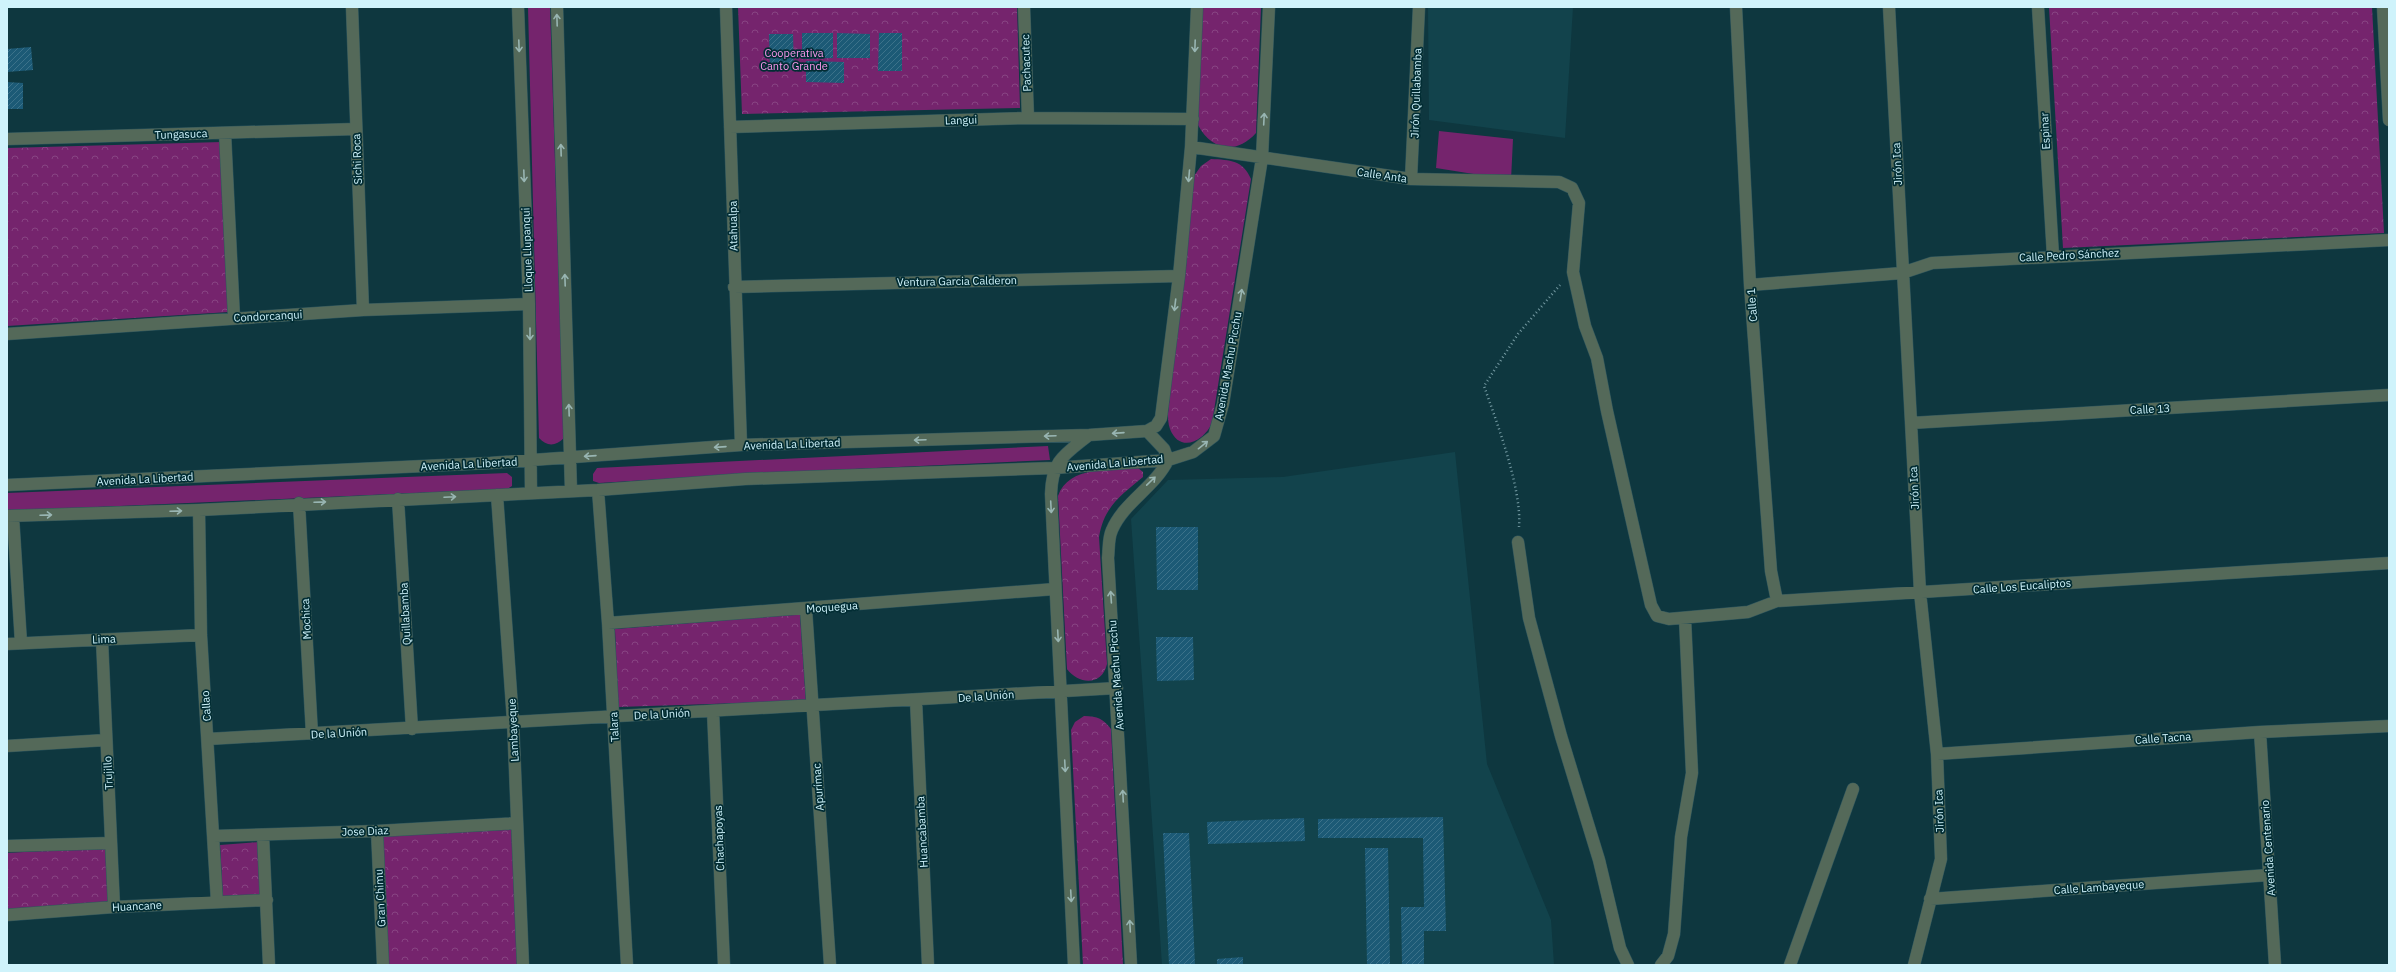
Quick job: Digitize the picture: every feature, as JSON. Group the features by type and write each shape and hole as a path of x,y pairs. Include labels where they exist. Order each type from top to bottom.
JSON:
{"street":[{"name":"Sichi Roca","path":"352,7 363,310"},
{"name":"Lloque Llupanqui","path":"518,7 529,304 531,493"},
{"path":"556,7 571,491"},
{"name":"Atahualpa","path":"726,7 734,286 741,445"},
{"name":"Pachacutec","path":"1024,7 1028,118"},
{"path":"1147,431 1156,426 1161,418 1179,276 1193,119 1197,7"},
{"name":"Avenida Machu Picchu","path":"1132,965 1117,688 1108,558 1111,532 1121,514 1163,471 1168,460 1193,452 1214,436 1225,397 1262,158 1269,7"},
{"name":"Jirón Quillabamba","path":"1411,179 1419,7"},
{"name":"Calle 1","path":"1736,7 1750,285 1771,571 1777,601"},
{"name":"Jirón Ica","path":"1889,7 1920,592 1937,754 1941,859 1914,965"},
{"name":"Espinar","path":"2038,7 2053,256"},
{"path":"2383,7 2389,120"},
{"name":"Langui","path":"730,127 1028,118 1193,119"},
{"name":"Tungasuca","path":"7,140 356,129"},
{"path":"225,133 234,318"},
{"name":"Calle Anta","path":"1191,147 1411,179 1558,182 1572,188 1579,203 1573,272"},
{"name":"Calle Pedro Sánchez","path":"1750,285 1902,273 1932,263 2389,240"},
{"name":"Calle Los Eucaliptos","path":"1573,272 1584,326 1597,358 1606,410 1651,605 1657,616 1668,619 1748,612 1777,601 2389,563"},
{"name":"Ventura Garcia Calderon","path":"734,286 1179,276"},
{"name":"Condorcanqui","path":"7,334 363,310 529,304"},
{"name":"Calle 13","path":"1911,423 2389,395"},
{"name":"Avenida La Libertad","path":"7,485 570,458 741,445 1089,435 1147,431 1164,449 1168,460 1054,468 745,479 598,490 299,503 199,510 10,516"},
{"path":"1074,965 1051,494 1054,468 1065,454 1089,435"},
{"name":"Talara","path":"598,490 614,717 627,965"},
{"name":"Lambayeque","path":"497,495 514,721 516,823 523,965"},
{"name":"Quillabamba","path":"398,499 412,729"},
{"name":"Mochica","path":"299,503 312,734"},
{"name":"Callao","path":"199,510 201,635 217,902"},
{"path":"10,516 22,643"},
{"path":"1518,542 1529,618 1561,736 1598,860 1620,948 1628,965"},
{"name":"Moquegua","path":"608,623 1056,589"},
{"name":"Apurímac","path":"806,609 830,965"},
{"path":"1661,965 1668,956 1674,934 1681,837 1692,773 1685,618"},
{"name":"Lima","path":"7,644 201,635"},
{"name":"Trujillo","path":"102,640 114,907"},
{"name":"De la Unión","path":"208,739 412,729 514,721 614,717 813,704 916,700 1117,688"},
{"name":"Huancabamba","path":"916,700 925,965"},
{"name":"Chachapoyas","path":"713,711 724,965"},
{"name":"Calle Tacna","path":"1937,754 2260,732 2389,726"},
{"name":"Avenida Centenario","path":"2260,732 2275,965"},
{"path":"7,746 106,740"},
{"path":"1790,965 1853,789"},
{"name":"Jose Diaz","path":"214,836 376,831 516,823"},
{"name":"Gran Chimu","path":"376,831 383,965"},
{"path":"263,835 269,965"},
{"path":"7,846 111,843"},
{"name":"Calle Lambayeque","path":"1930,899 2269,875"},
{"name":"Huancane","path":"7,915 114,907 267,900"}],"path":[{"path":"1518,542 1520,518 1515,487 1484,386 1518,334 1548,296 1573,272"}],"shaded area":[{"path":"1428,7 1573,7 1565,138 1429,120"},
{"path":"1455,452 1487,764 1551,920 1554,965 1162,965 1131,519 1168,480 1283,477"}],"green space":[{"path":"528,7 550,7 564,438 555,444 545,443 539,438"},
{"name":"Cooperativa Canto Grande","path":"738,7 1017,7 1020,108 742,114"},
{"path":"1202,7 1261,7 1256,133 1240,145 1233,147 1217,145 1204,134 1198,125"},
{"path":"2049,7 2372,7 2384,233 2063,248"},
{"path":"1439,131 1513,139 1511,180 1436,168"},
{"path":"222,142 229,312 7,326 7,148"},
{"path":"1211,159 1235,162 1244,168 1251,179 1212,423 1198,439 1186,443 1174,437 1169,427 1168,413 1194,176 1201,166"},
{"path":"1048,446 1050,460 745,474 599,483 593,481 593,474 597,468"},
{"path":"1138,468 1143,472 1143,477 1120,496 1114,503 1101,527 1099,537 1107,664 1100,676 1090,681 1084,680 1078,678 1067,669 1058,496 1063,486 1071,479 1081,474 1103,470"},
{"path":"507,473 512,477 512,486 507,489 7,511 7,493"},
{"path":"800,614 806,701 618,707 615,629"},
{"path":"1084,716 1100,719 1111,729 1123,965 1083,965 1071,730 1075,722"},
{"path":"514,828 518,965 388,965 381,836"},
{"path":"259,842 263,896 223,898 220,845"},
{"path":"107,847 109,903 7,910 7,853"}],"building":[{"path":"802,33 833,33 833,58 802,59"},
{"path":"837,33 870,34 870,58 837,58"},
{"path":"879,33 902,33 902,71 878,71"},
{"path":"769,34 793,34 794,70 770,70"},
{"path":"31,47 33,70 7,72 7,49"},
{"path":"806,61 844,62 844,83 806,82"},
{"path":"7,82 23,83 23,109 7,109"},
{"path":"1156,527 1198,527 1198,590 1157,590"},
{"path":"1156,637 1193,637 1194,680 1157,681"},
{"path":"1443,817 1446,931 1424,931 1424,965 1402,965 1401,907 1424,907 1423,838 1318,838 1318,819"},
{"path":"1304,818 1305,841 1208,844 1207,822"},
{"path":"1163,833 1189,833 1195,965 1169,965"},
{"path":"1365,848 1388,848 1390,965 1367,965"},
{"path":"1243,957 1243,965 1217,965 1217,959"}]}
